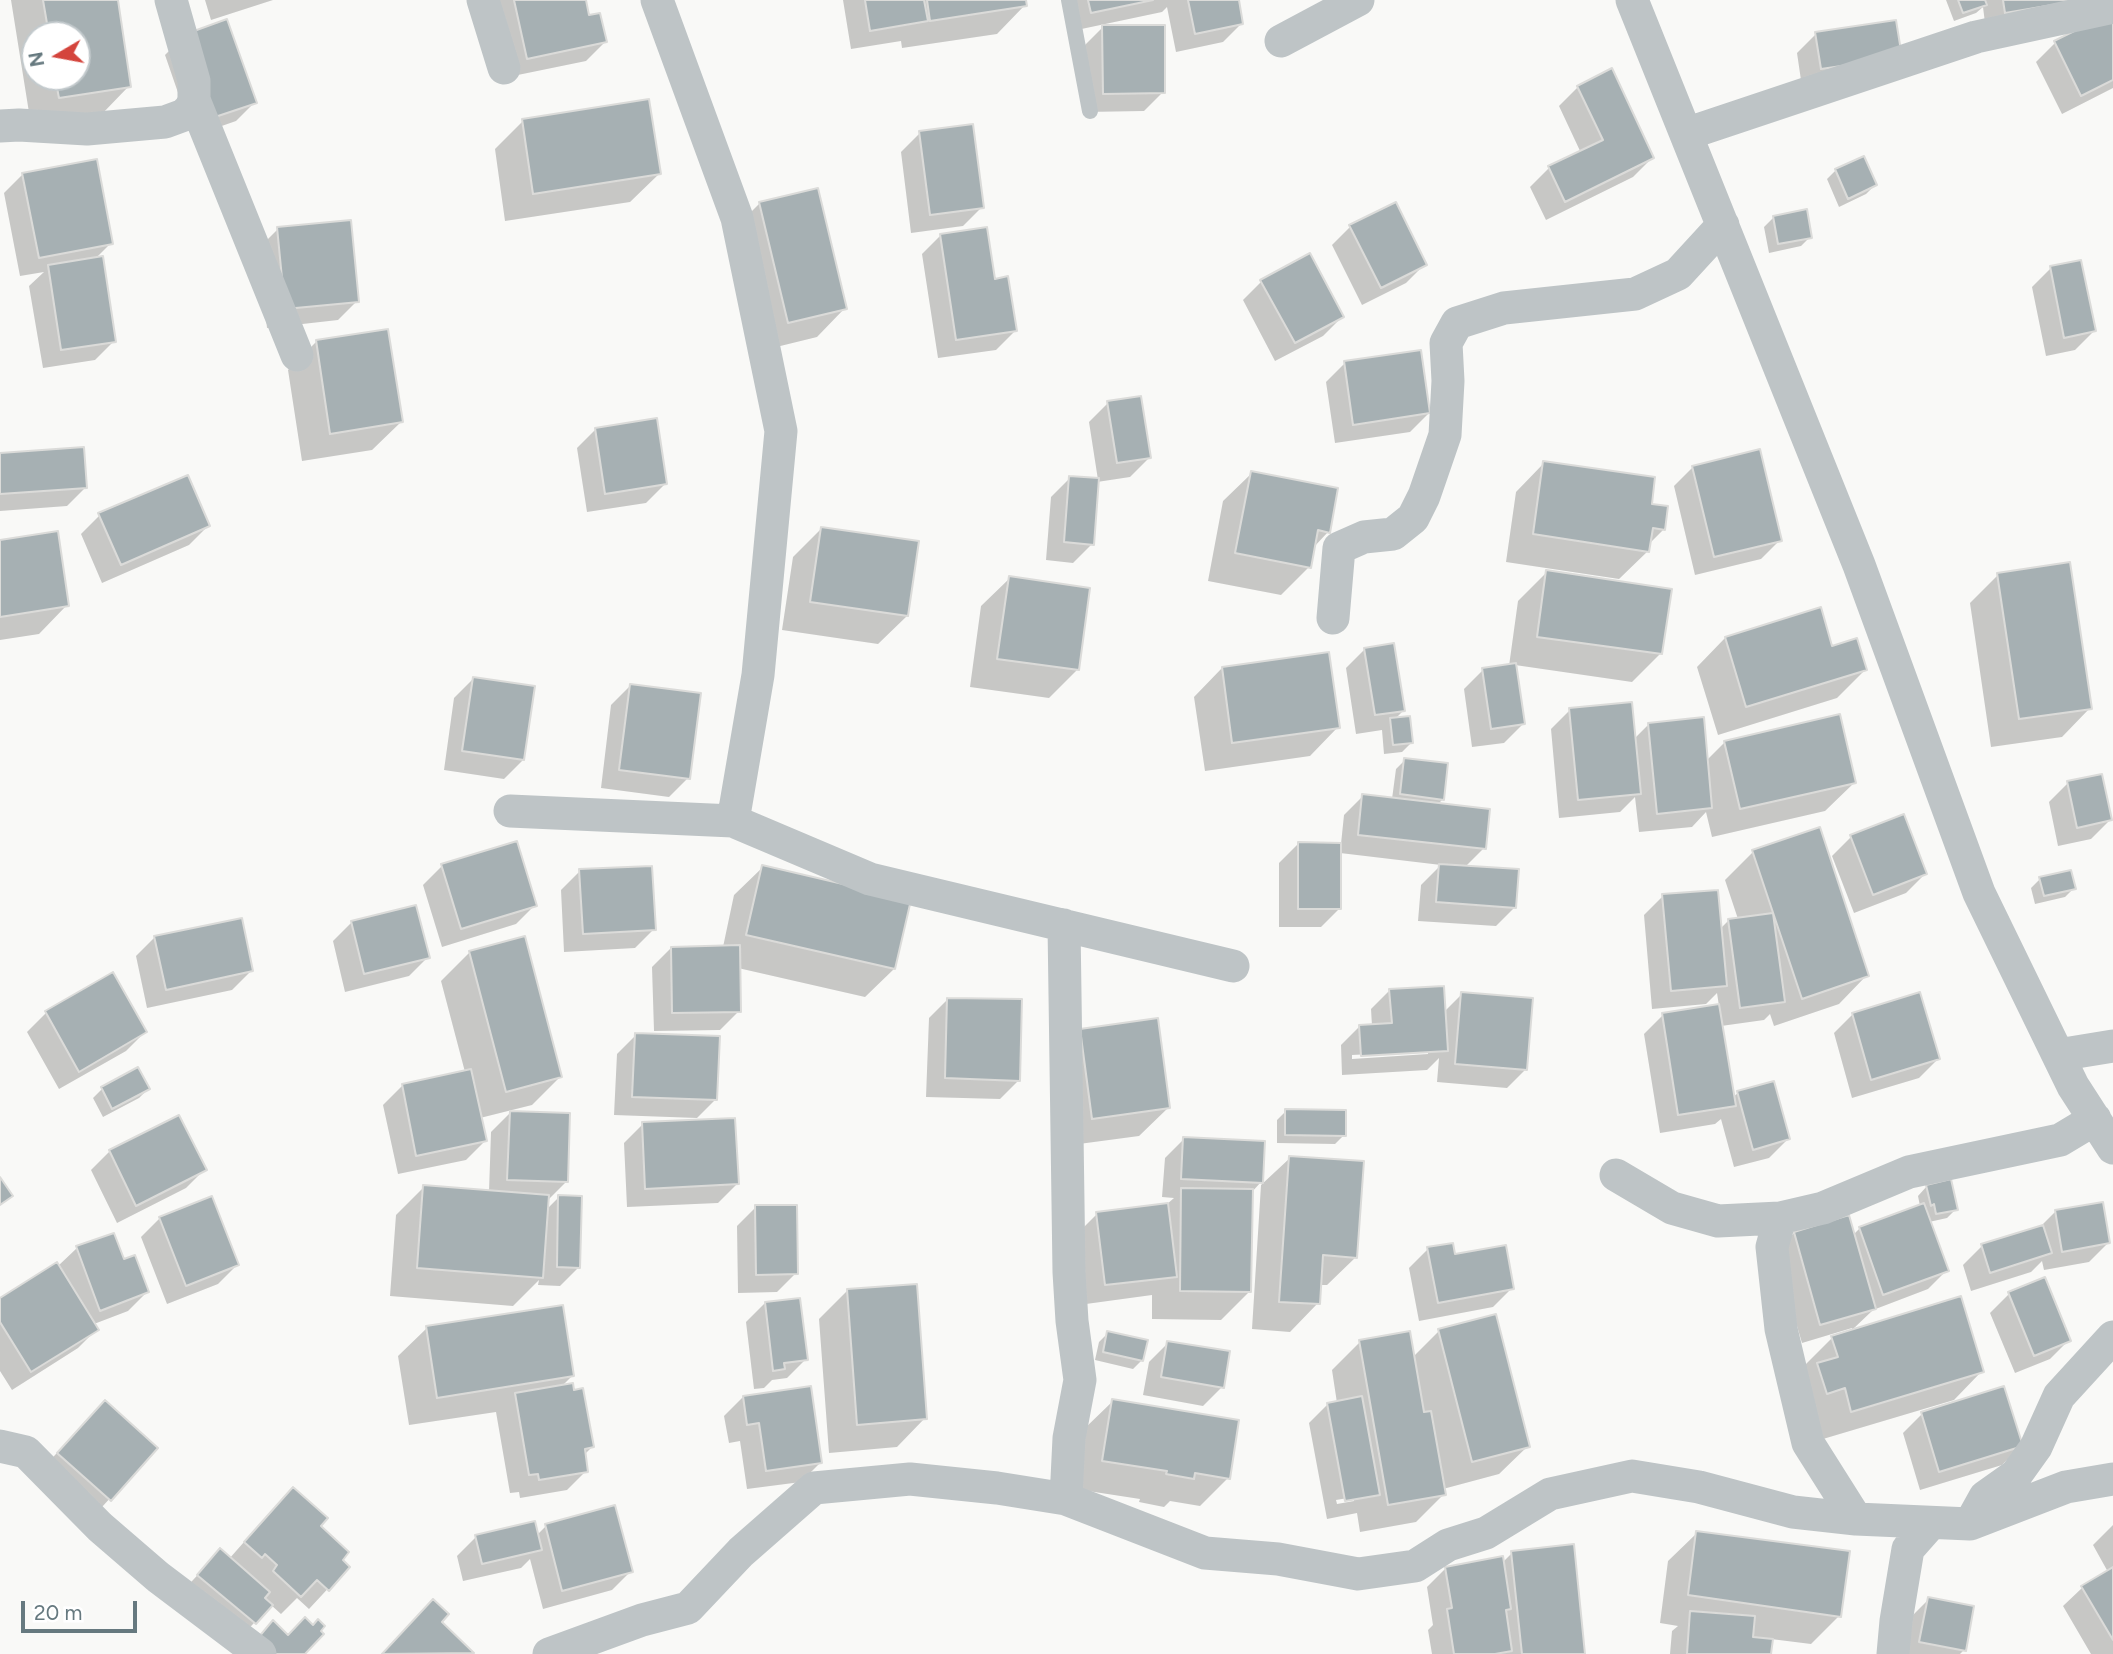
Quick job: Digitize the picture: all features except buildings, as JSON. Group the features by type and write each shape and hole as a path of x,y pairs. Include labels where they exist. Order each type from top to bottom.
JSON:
{"street":[{"path":"0,126 87,129 165,122 184,115 194,100 194,81 171,0"},
{"path":"483,0 504,68"},
{"path":"657,0 737,218 781,431 758,676 733,821"},
{"path":"1281,41 1358,0"},
{"path":"1632,0 1859,565 1979,892 2074,1086 2113,1147"},
{"path":"1686,134 1976,37 2113,7"},
{"path":"194,100 297,355"},
{"path":"1333,618 1339,548 1364,537 1393,534 1413,518 1424,496 1445,435 1448,381 1446,344 1457,323 1504,308 1635,294 1678,274 1723,225"},
{"path":"510,811 733,821 870,879 1233,966"},
{"path":"1064,925 1069,1272 1080,1380 1069,1438 1066,1499"},
{"path":"2058,1055 2113,1046"},
{"path":"1616,1175 1672,1208 1718,1221 1780,1218 1823,1208 1909,1172 2060,1140 2095,1119"},
{"path":"1780,1218 1772,1247 1781,1329 1808,1443 1856,1519"},
{"path":"1970,1524 1985,1497 2016,1475 2036,1447 2059,1396 2113,1338"},
{"path":"0,1446 26,1452 100,1527 158,1577 260,1654"},
{"path":"549,1654 642,1620 688,1608 741,1552 814,1488 910,1479 998,1488 1066,1499 1205,1553 1278,1559 1358,1574 1415,1566 1448,1545 1486,1532 1550,1494 1632,1476 1699,1487 1793,1512 1856,1519 1970,1524 2066,1487 2113,1479"},
{"path":"1894,1654 1896,1621 1908,1549 1931,1522"}],"lane":[{"path":"1069,0 1090,111"}]}
